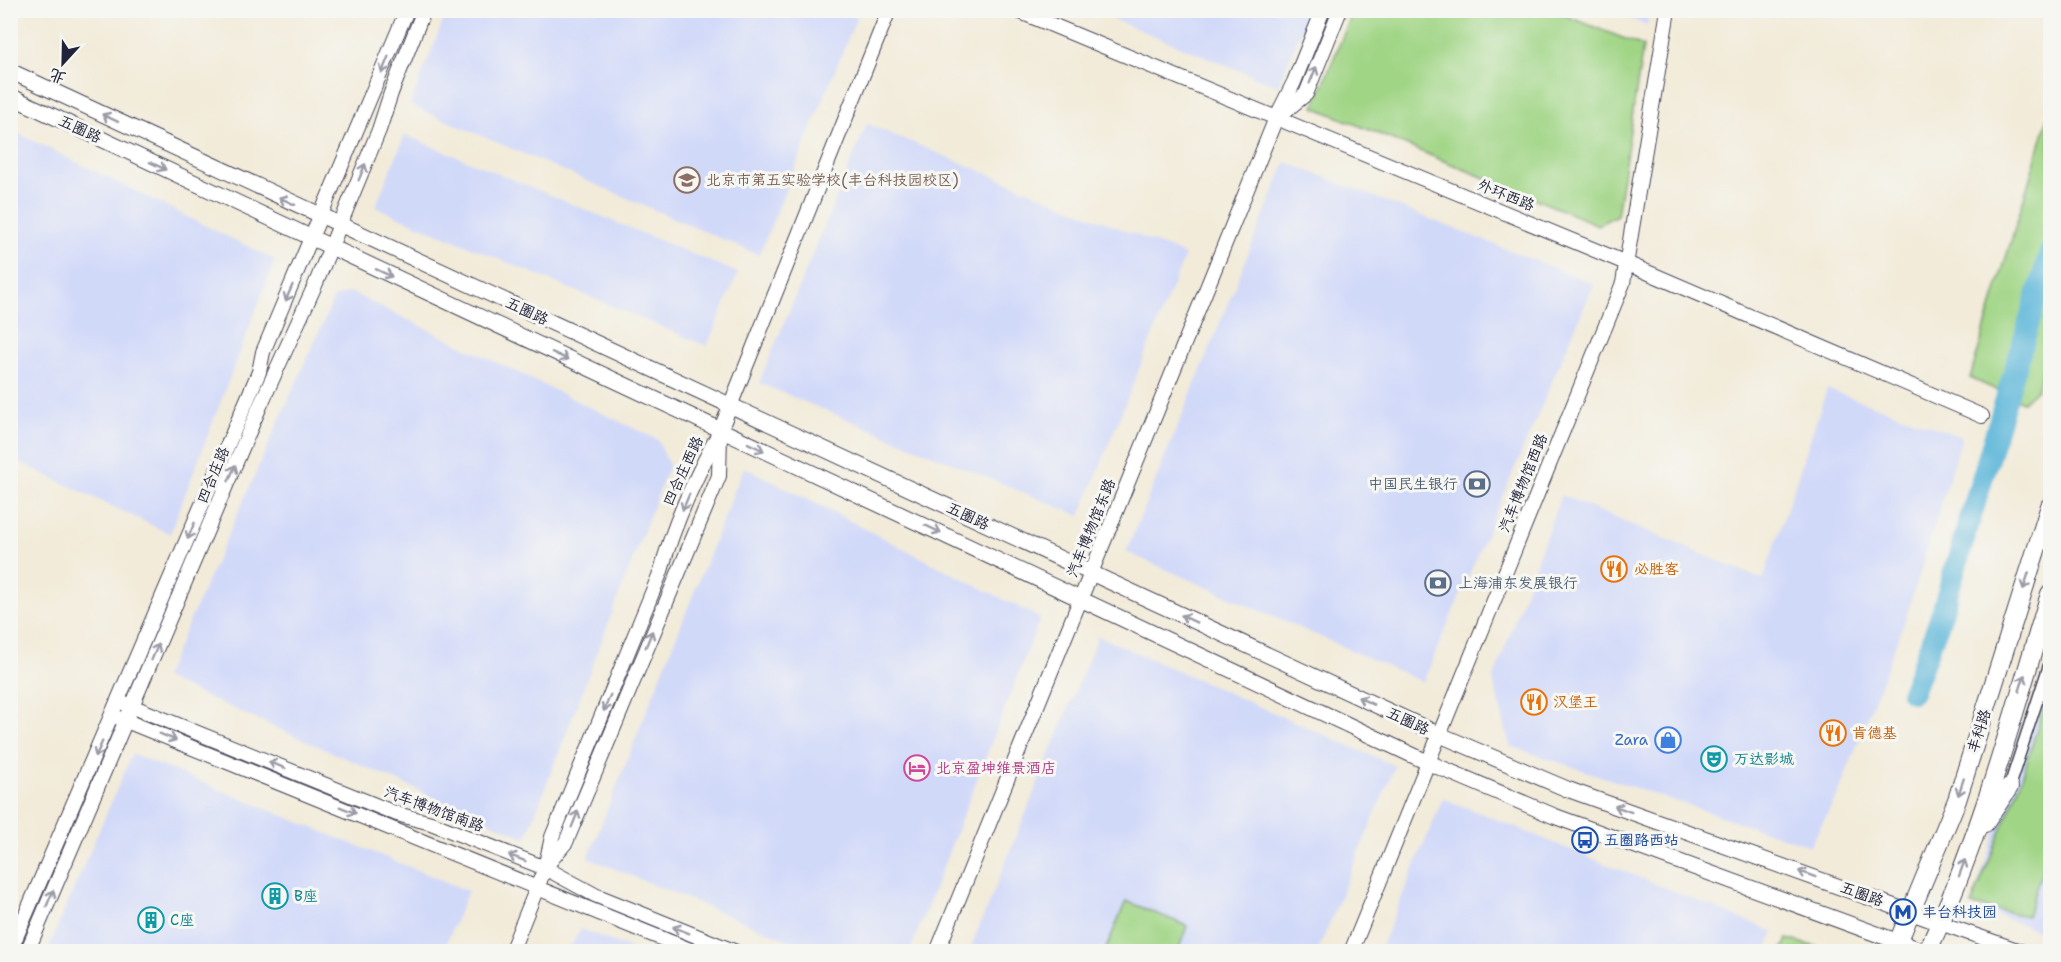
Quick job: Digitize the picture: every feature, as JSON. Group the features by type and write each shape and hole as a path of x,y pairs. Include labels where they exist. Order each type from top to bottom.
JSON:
{"main road":[{"name":"五圈路","path":"10,71 320,217 731,404 1438,734 1567,789 1941,923"},
{"name":"五圈路","path":"10,96 1427,762 1554,816 1896,946 1926,951"},
{"name":"丰科路","path":"1896,946 1957,800 2050,506"},
{"name":"丰科路","path":"1926,951 1941,923 1970,844 2050,594"},
{"path":"1970,844 2009,787"}],"street":[{"name":"四合庄路","path":"27,951 259,372 263,352 407,10"},
{"name":"四合庄路","path":"126,703 331,248 424,10"},
{"path":"720,431 889,10"},
{"name":"外环西路","path":"1016,10 1626,263 1982,416"},
{"name":"汽车博物馆东路","path":"937,951 1276,118 1294,82 1323,10"},
{"path":"1276,118 1306,94 1340,10"},
{"name":"汽车博物馆西路","path":"1350,951 1623,283 1668,10"},
{"name":"四合庄西路","path":"511,951 545,868 552,837 661,572 669,540 700,467 720,431"},
{"name":"四合庄西路","path":"545,868 566,842 719,476 720,431"},
{"path":"2009,787 2050,662"},
{"name":"汽车博物馆南路","path":"126,703 396,814 431,823 545,868 595,895 736,951"},
{"name":"四合庄路","path":"10,951 120,718"},
{"name":"汽车博物馆南路","path":"120,718 695,951"},
{"path":"1941,923 2023,951"}],"shaded area":[{"name":"北京市第五实验学校(丰台科技园校区)","path":"447,11 854,11 857,17 759,255 410,105"},
{"path":"1093,11 1309,11 1278,86"},
{"path":"1609,11 1649,11 1647,25"},
{"path":"867,124 1185,255 1080,516 759,383"},
{"path":"11,130 275,260 170,534 11,458"},
{"path":"405,135 738,273 707,346 375,207"},
{"path":"1286,162 1594,284 1423,682 1126,552"},
{"path":"350,292 658,440 669,465 526,838 164,678 334,298"},
{"path":"1827,389 1962,437 1905,620 1839,792 1810,846 1510,746 1493,680 1561,495 1763,580"},
{"path":"744,467 1040,618 910,951 815,951 588,858"},
{"path":"1098,636 1395,766 1318,951 969,952"},
{"path":"2050,669 2050,935 1971,905"},
{"path":"132,754 468,891 443,951 47,951"},
{"path":"1443,798 1774,932 1765,951 1379,951"},
{"path":"581,929 636,951 568,951"}],"green space":[{"path":"1353,11 1554,11 1643,46 1617,215 1598,225 1314,107"},
{"path":"2050,111 2050,345 2037,389 2023,402 1970,378"},
{"path":"2050,686 2050,847 2027,916 1971,905 2020,784"},
{"path":"1126,901 1187,926 1178,951 1105,951"},
{"path":"1787,939 1824,949 1823,951 1782,951"}],"waterway":[{"path":"1912,692 1939,622 2050,253"}],"place":[{"name":"北京市第五实验学校(丰台科技园校区)","path":"687,180"},
{"name":"中国民生银行","path":"1477,484"},
{"name":"必胜客","path":"1614,569"},
{"name":"上海浦东发展银行","path":"1438,583"},
{"name":"汉堡王","path":"1534,702"},
{"name":"肯德基","path":"1833,733"},
{"name":"Zara","path":"1668,740"},
{"name":"万达影城","path":"1714,759"},
{"name":"北京盈坤维景酒店","path":"917,768"},
{"name":"五圈路西站","path":"1585,840"},
{"name":"B座","path":"275,896"},
{"name":"丰台科技园","path":"1903,912"},
{"name":"C座","path":"151,920"}]}
